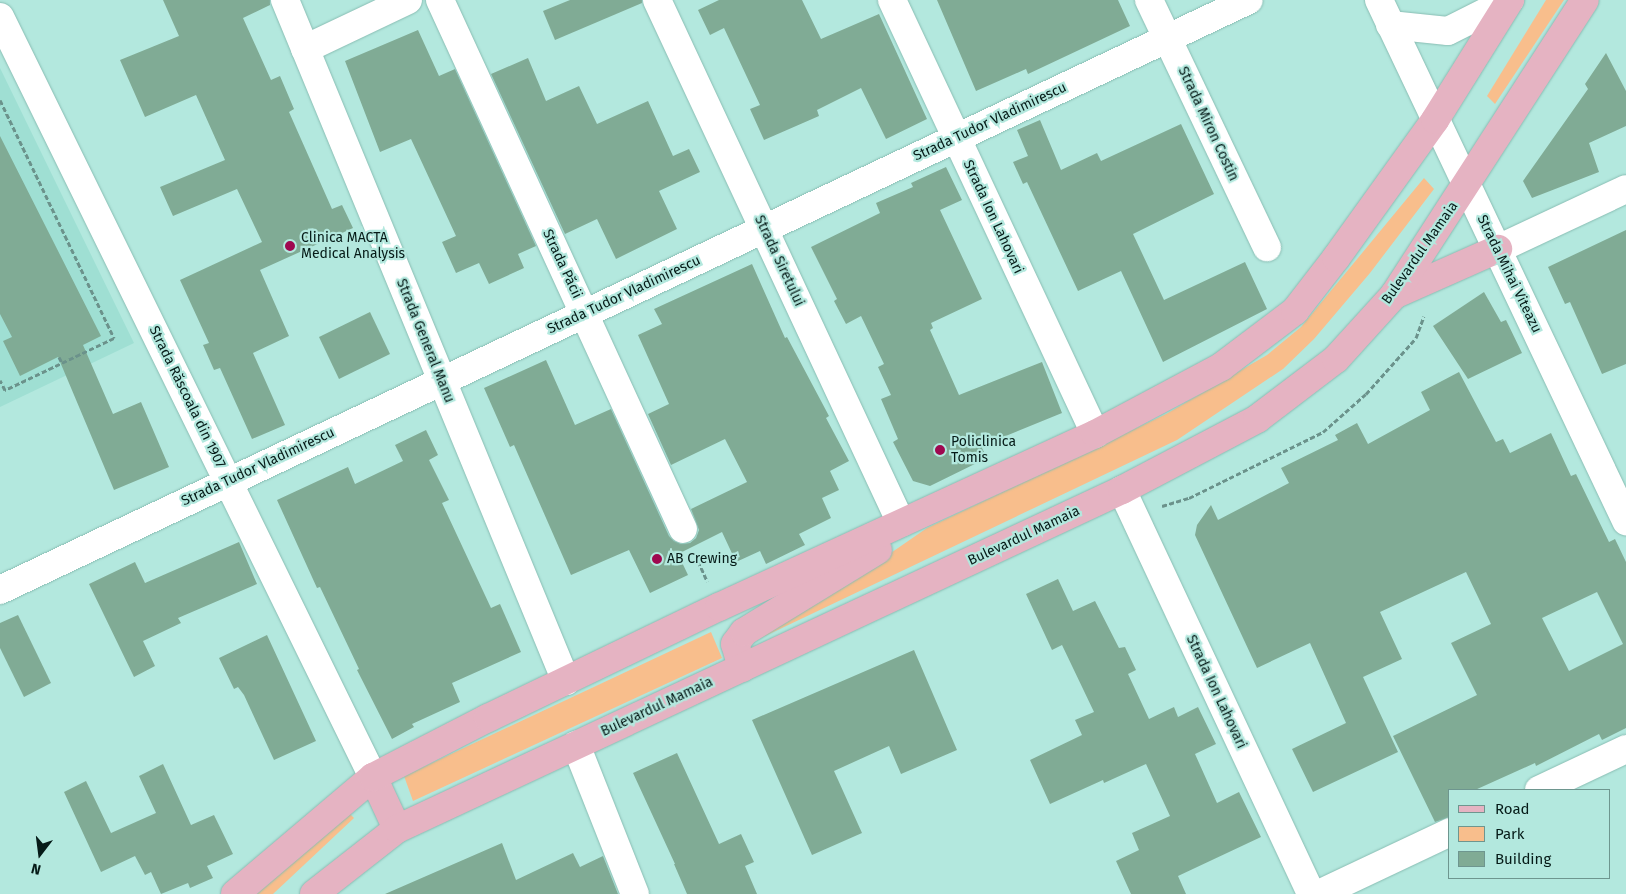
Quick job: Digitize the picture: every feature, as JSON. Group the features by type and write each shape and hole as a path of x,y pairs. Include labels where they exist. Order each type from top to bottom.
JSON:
{"main road":[{"path":"235,894 373,777 488,718 1095,434 1221,367 1295,311 1336,258 1435,120 1510,0"},
{"name":"Bulevardul Mamaia","path":"314,894 397,829 480,788 1122,490 1257,419 1336,359 1394,295 1585,0"},
{"path":"1394,295 1498,249"},
{"path":"742,668 734,644 744,632 875,552 912,518"},
{"path":"373,777 397,829"}],"street":[{"name":"Strada General Manu","path":"285,0 566,681"},
{"path":"305,49 408,0"},
{"name":"Strada Păcii","path":"440,0 683,529"},
{"name":"Strada Siretului","path":"657,0 764,229 912,518"},
{"name":"Strada Ion Lahovari","path":"892,0 1095,434"},
{"name":"Strada Miron Costin","path":"1149,0 1267,247"},
{"name":"Strada Tudor Vladimirescu","path":"0,590 1249,0"},
{"name":"Strada Mihai Viteazu","path":"1378,0 1466,186 1617,476 1626,521"},
{"path":"1390,25 1448,31 1510,0"},
{"name":"Strada Răscoala din 1907","path":"0,17 148,314 373,777"},
{"path":"1498,249 1626,189"},
{"name":"Strada Ion Lahovari","path":"1122,490 1311,894"},
{"path":"576,745 635,894"},
{"path":"1541,789 1626,749"},
{"path":"1319,894 1448,833"}],"path":[{"path":"0,100 114,338 5,390 0,380"},
{"path":"1189,498 1323,432 1366,394 1416,338 1423,318"},
{"path":"59,357 62,363"},
{"path":"683,529 708,583"}],"shaded area":[{"path":"0,68 134,343 0,407"}],"green space":[{"path":"1546,0 1564,0 1495,104 1487,96"},
{"path":"1424,178 1434,189 1370,273 1314,339 1283,369 1177,440 744,646 843,586 927,528 1166,414 1267,355 1301,327"},
{"path":"711,632 722,658 413,801 404,776"},
{"path":"350,814 354,818 273,894 254,894"}],"building":[{"path":"163,0 270,0 270,5 243,18 271,80 280,76 294,109 289,112 332,209 342,205 353,228 260,270 289,336 253,353 285,425 252,439 220,368 214,370 203,345 209,343 180,280 262,242 237,189 173,216 160,187 225,160 196,95 145,117 120,60 179,36"},
{"path":"570,0 642,0 642,3 555,40 543,11"},
{"path":"719,0 802,0 821,39 879,14 927,119 886,139 861,88 817,110 819,116 764,140 750,109 760,105 724,28 710,35 698,10"},
{"path":"937,0 1118,0 1130,26 1028,74 1026,69 976,91"},
{"path":"418,30 439,76 455,69 536,246 518,254 524,268 489,284 479,263 456,273 442,242 456,236 411,139 380,152 345,61"},
{"path":"1606,53 1626,91 1626,126 1589,143 1599,172 1532,198 1523,181 1588,89 1585,84"},
{"path":"528,58 546,101 579,86 597,124 648,101 673,156 689,149 700,172 659,191 677,229 616,259 597,219 565,234 491,74"},
{"path":"1040,120 1061,170 1097,153 1101,161 1181,124 1214,194 1133,234 1164,300 1245,262 1267,309 1163,362 1121,271 1078,291 1027,182 1023,184 1013,162 1028,156 1017,130"},
{"path":"0,136 101,336 83,345 113,414 141,402 169,467 114,490 58,357 20,376 3,341 12,337 0,314"},
{"path":"946,167 962,200 940,210 982,299 931,323 933,328 930,330 959,395 1042,362 1062,413 981,446 987,458 930,486 913,481 893,442 898,439 881,399 891,395 878,367 884,364 861,316 846,324 834,301 837,299 811,247 880,213 876,203 913,187 911,183"},
{"path":"1626,230 1626,364 1602,374 1570,302 1565,304 1548,267"},
{"path":"752,264 785,338 787,337 829,416 826,418 849,461 830,471 839,490 822,498 831,518 799,534 805,545 766,564 760,551 736,562 722,532 678,554 688,575 650,593 629,550 571,575 514,445 510,447 484,388 546,360 575,425 611,409 669,536 681,544 690,543 696,538 699,530 691,509 747,482 725,439 671,465 648,414 669,404 638,335 662,324 654,309"},
{"path":"1484,292 1501,322 1506,320 1522,353 1468,379 1433,326"},
{"path":"370,312 390,354 339,379 319,337"},
{"path":"1459,372 1496,442 1503,439 1510,453 1551,433 1571,476 1576,474 1609,542 1615,539 1626,562 1626,728 1602,740 1599,734 1536,766 1535,763 1477,789 1448,789 1448,818 1435,822 1393,736 1477,695 1451,643 1491,624 1466,572 1380,612 1402,659 1363,677 1398,752 1313,792 1292,749 1346,723 1310,643 1257,668 1195,535 1197,525 1211,505 1218,520 1289,483 1281,468 1338,440 1335,435 1357,423 1368,444 1430,410 1421,392","holes":["1597,592 1623,644 1569,671 1542,618"]},
{"path":"426,430 438,455 429,460 449,500 442,503 491,608 500,604 521,652 452,683 460,702 412,724 414,727 392,739 357,670 359,669 320,587 317,588 277,500 348,467 355,484 403,461 395,445"},
{"path":"239,542 257,584 178,618 181,623 143,641 155,666 134,677 89,584 135,562 145,583"},
{"path":"1058,579 1073,611 1095,601 1119,648 1125,647 1136,670 1128,674 1149,719 1174,707 1178,717 1198,707 1216,744 1195,754 1217,803 1239,792 1261,837 1178,876 1186,894 1131,894 1116,861 1139,850 1132,833 1170,816 1146,764 1104,783 1103,780 1050,804 1030,760 1082,735 1075,720 1094,712 1062,645 1052,650 1026,594"},
{"path":"18,615 51,683 24,697 0,648 0,623"},
{"path":"267,635 316,741 274,760 244,695 238,687 234,689 219,658"},
{"path":"914,650 957,750 901,774 889,746 834,771 862,833 812,855 752,720"},
{"path":"677,753 719,844 741,834 754,862 745,866 757,894 687,894 633,773"},
{"path":"163,764 191,825 214,815 233,854 207,866 213,878 190,888 188,883 161,894 151,872 145,875 135,856 101,872 64,792 86,781 111,833 156,813 139,776"},
{"path":"502,843 516,880 573,853 580,867 603,856 618,894 385,894"}],"place":[{"name":"Clinica MACTA Medical Analysis","path":"290,246"},
{"name":"Policlinica Tomis","path":"940,450"},
{"name":"AB Crewing","path":"657,559"}]}
